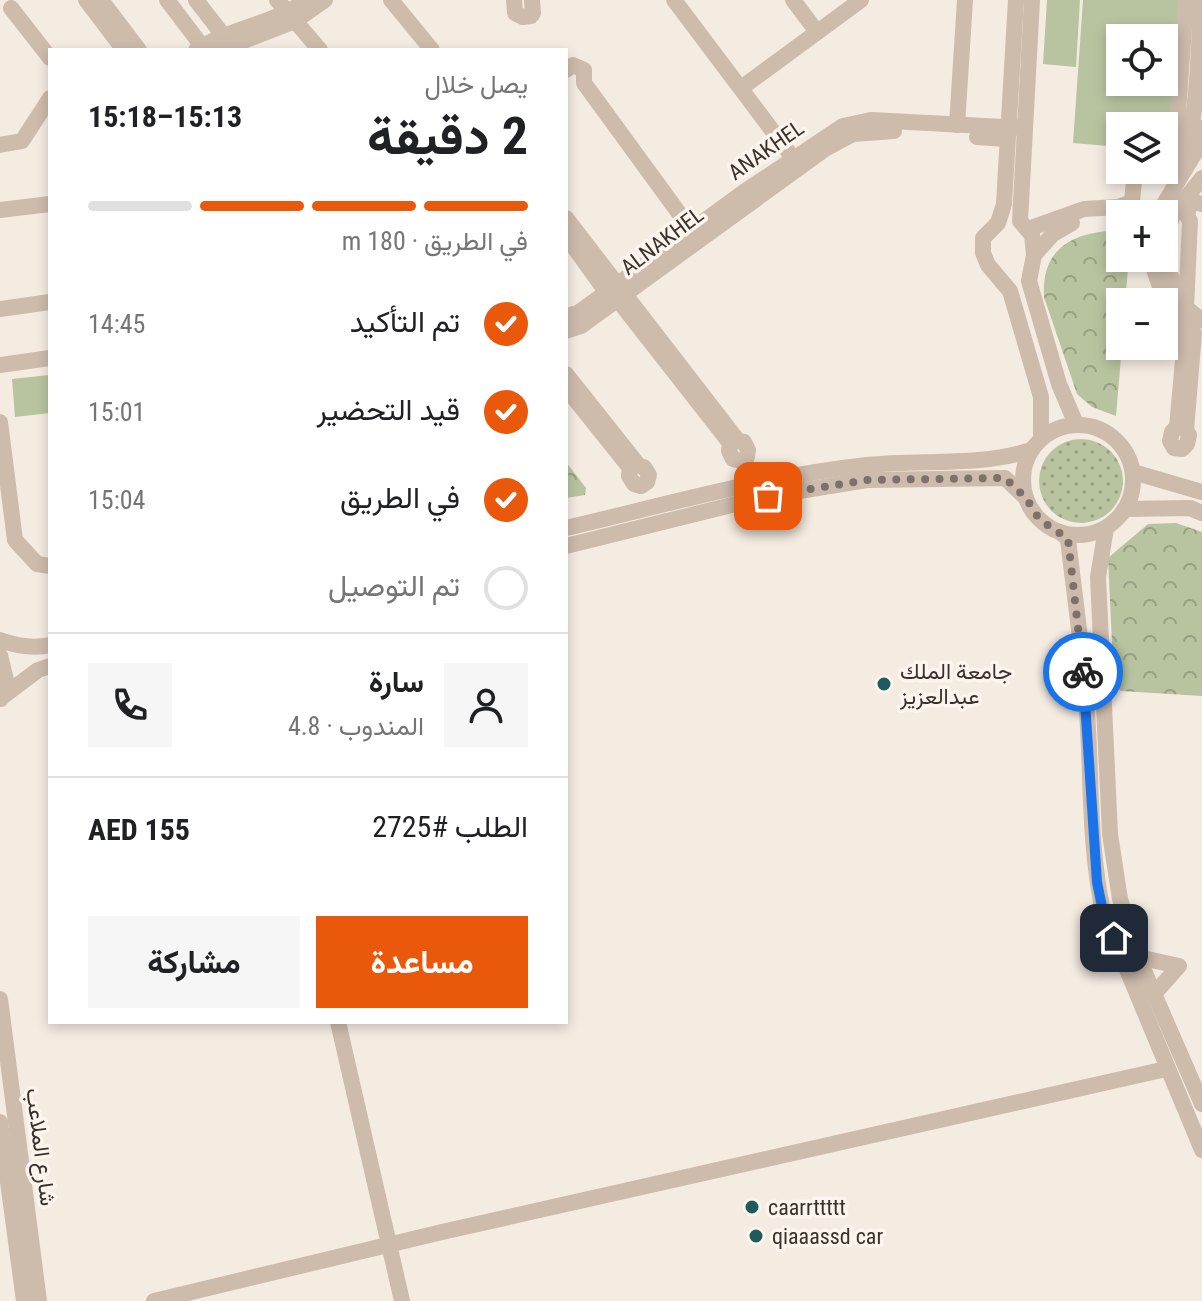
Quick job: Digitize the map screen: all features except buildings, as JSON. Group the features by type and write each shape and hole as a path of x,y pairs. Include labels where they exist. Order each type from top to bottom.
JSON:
{"street":[{"path":"86,0 122,48"},
{"path":"101,0 137,48"},
{"path":"167,0 199,48 222,43 325,0"},
{"path":"196,0 222,43"},
{"path":"267,0 318,48"},
{"path":"285,15 307,0"},
{"path":"391,0 430,48"},
{"path":"401,0 440,48"},
{"path":"514,0 515,13 523,17 533,13 532,0"},
{"path":"674,0 797,156"},
{"path":"685,0 748,83 797,156"},
{"path":"793,0 821,30"},
{"path":"804,0 821,30"},
{"path":"748,83 861,0"},
{"path":"952,124 956,0"},
{"path":"952,124 965,0"},
{"path":"1016,0 1004,204 998,223 983,238 983,253 988,265 1010,291 1041,397 1036,444 1023,473 1026,498"},
{"path":"1024,225 1021,194 1032,0"},
{"path":"1178,113 1186,0"},
{"path":"1178,156 1183,152 1193,117 1201,0"},
{"path":"11,8 48,55"},
{"path":"285,15 307,48"},
{"path":"568,69 573,65 584,70 584,83 689,233"},
{"path":"568,80 575,85 689,233"},
{"path":"0,145 22,141 48,101"},
{"name":"ANAKHEL","path":"568,316 617,293 689,233 843,126 871,120 952,124 1008,133 1025,128"},
{"path":"1166,200 1201,143 1202,128"},
{"name":"ALNAKHEL","path":"568,330 581,326 617,293 801,166 853,134 889,130 1008,133"},
{"path":"1178,208 1202,178"},
{"path":"1024,225 1084,209 1118,207 1132,202 1134,184"},
{"path":"0,201 48,195"},
{"path":"1202,204 1195,202 1189,207 1187,216 1190,221 1194,323 1177,427 1170,441 1174,448 1182,449 1189,435 1186,430 1194,323 1199,224 1202,221"},
{"path":"0,210 48,204"},
{"path":"997,273 1022,270 1053,234 1076,221 1106,218"},
{"path":"998,223 1010,220 1024,225 1032,235 1034,257 1029,281 1059,384 1076,424"},
{"path":"568,221 617,293 730,443 729,451 733,459 741,461 747,457 744,442 738,441 617,293 568,238"},
{"path":"1154,272 1173,311 1194,323"},
{"path":"1169,272 1194,323"},
{"path":"0,300 48,294"},
{"path":"0,309 48,302"},
{"path":"0,365 48,358"},
{"path":"568,377 639,466 644,467 649,475 647,482 641,486 634,484 629,476 630,468 568,390"},
{"path":"0,422 15,540 37,564 48,566"},
{"path":"568,528 782,478 868,465 956,462 1012,456 1036,444 1057,428 1089,425 1113,437 1123,447 1133,472 1130,498 1125,509 1106,528 1091,534 1060,532"},
{"path":"1133,472 1202,492"},
{"path":"568,546 768,496 867,480 1005,478 1026,498 1039,519 1068,539 1069,591 1086,697 1097,882 1103,912 1202,1150"},
{"path":"1125,509 1190,508 1202,513"},
{"path":"1106,528 1098,577 1101,587 1110,834 1120,899 1138,957 1202,1104"},
{"path":"1069,591 1101,587"},
{"path":"0,640 16,646 48,646"},
{"path":"0,655 6,680 1,699"},
{"path":"1,699 38,670 48,667"},
{"path":"1138,957 1179,966 1154,994"},
{"name":"شارع الملاعب","path":"0,999 39,1301"},
{"path":"339,1024 395,1245 413,1301"},
{"path":"349,1024 395,1245 402,1301"},
{"path":"154,1301 1166,1069"},
{"name":"شارع الملاعب","path":"0,1122 24,1301"}],"green space":[{"path":"1047,0 1080,0 1076,67 1043,64"},
{"path":"1083,0 1181,0 1178,41 1178,24 1106,24 1106,96 1174,96 1173,112 1106,112 1106,146 1073,143"},
{"path":"1104,231 1106,272 1128,272 1126,288 1106,288 1106,360 1121,360 1116,416 1092,407 1077,394 1044,297 1048,265 1055,254 1075,239"},
{"path":"48,375 48,413 15,417 12,379"},
{"path":"1081,439 1097,442 1111,451 1120,465 1123,481 1120,497 1111,511 1097,520 1081,523 1065,520 1051,511 1042,497 1039,481 1042,465 1051,451 1065,442"},
{"path":"568,465 586,488 585,495 568,498"},
{"path":"1176,523 1202,532 1202,696 1121,691 1114,686 1108,558 1148,524"}],"way so far":[{"path":"768,496 867,480 1005,478 1026,498 1039,519 1068,539 1083,672"}],"place":[{"name":"جامعة الملك عبدالعزيز","path":"884,684"},
{"name":"caarrttttt","path":"752,1207"},
{"name":"qiaaassd car","path":"756,1236"}],"route":[{"path":"1083,672 1097,882 1103,912 1114,938"}]}
